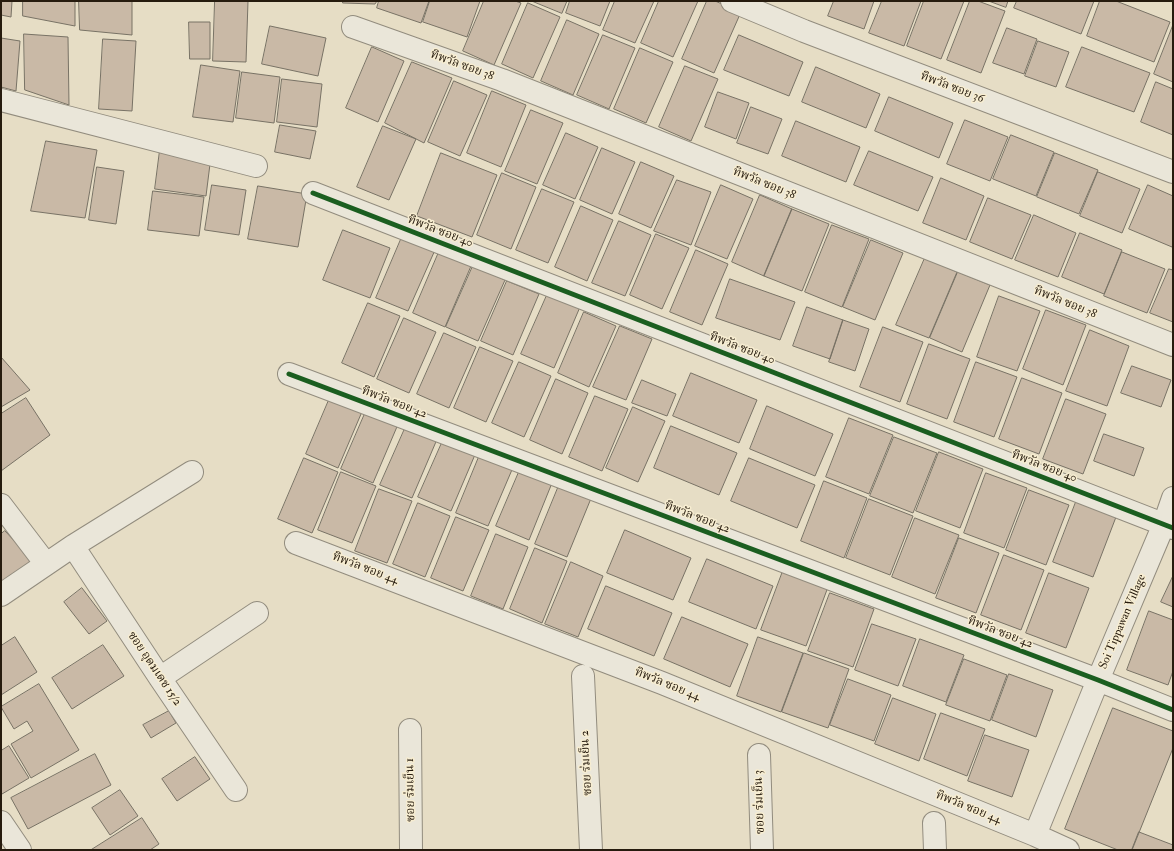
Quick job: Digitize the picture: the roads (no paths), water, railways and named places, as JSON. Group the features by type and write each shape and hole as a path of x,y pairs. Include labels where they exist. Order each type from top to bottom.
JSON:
{"street":[{"name":"ทิพวัล ซอย 36","path":"732,1 811,34 1173,172"},
{"name":"ทิพวัล ซอย 38","path":"353,28 502,80 1173,345"},
{"path":"1,100 256,166"},
{"name":"ทิพวัล ซอย 40","path":"313,193 1168,526"},
{"name":"ทิพวัล ซอย 42","path":"289,374 1098,680 1173,710"},
{"path":"1,595 73,546 192,472"},
{"name":"Soi Tippawan Village","path":"1036,835 1098,680 1168,526 1173,498"},
{"path":"1,505 46,564"},
{"name":"ทิพวัล ซอย 44","path":"296,543 662,683 1036,835 1068,850"},
{"name":"ซอย อุดมเดช 15/2","path":"73,546 236,790"},
{"path":"160,678 257,613"},
{"name":"ซอย ร่มเย็น 2","path":"583,676 591,850"},
{"name":"ซอย ร่มเย็น 1","path":"410,730 411,850"},
{"name":"ซอย ร่มเย็น 3","path":"759,755 762,850"},
{"path":"1,822 20,850"},
{"path":"934,823 935,850"}]}
